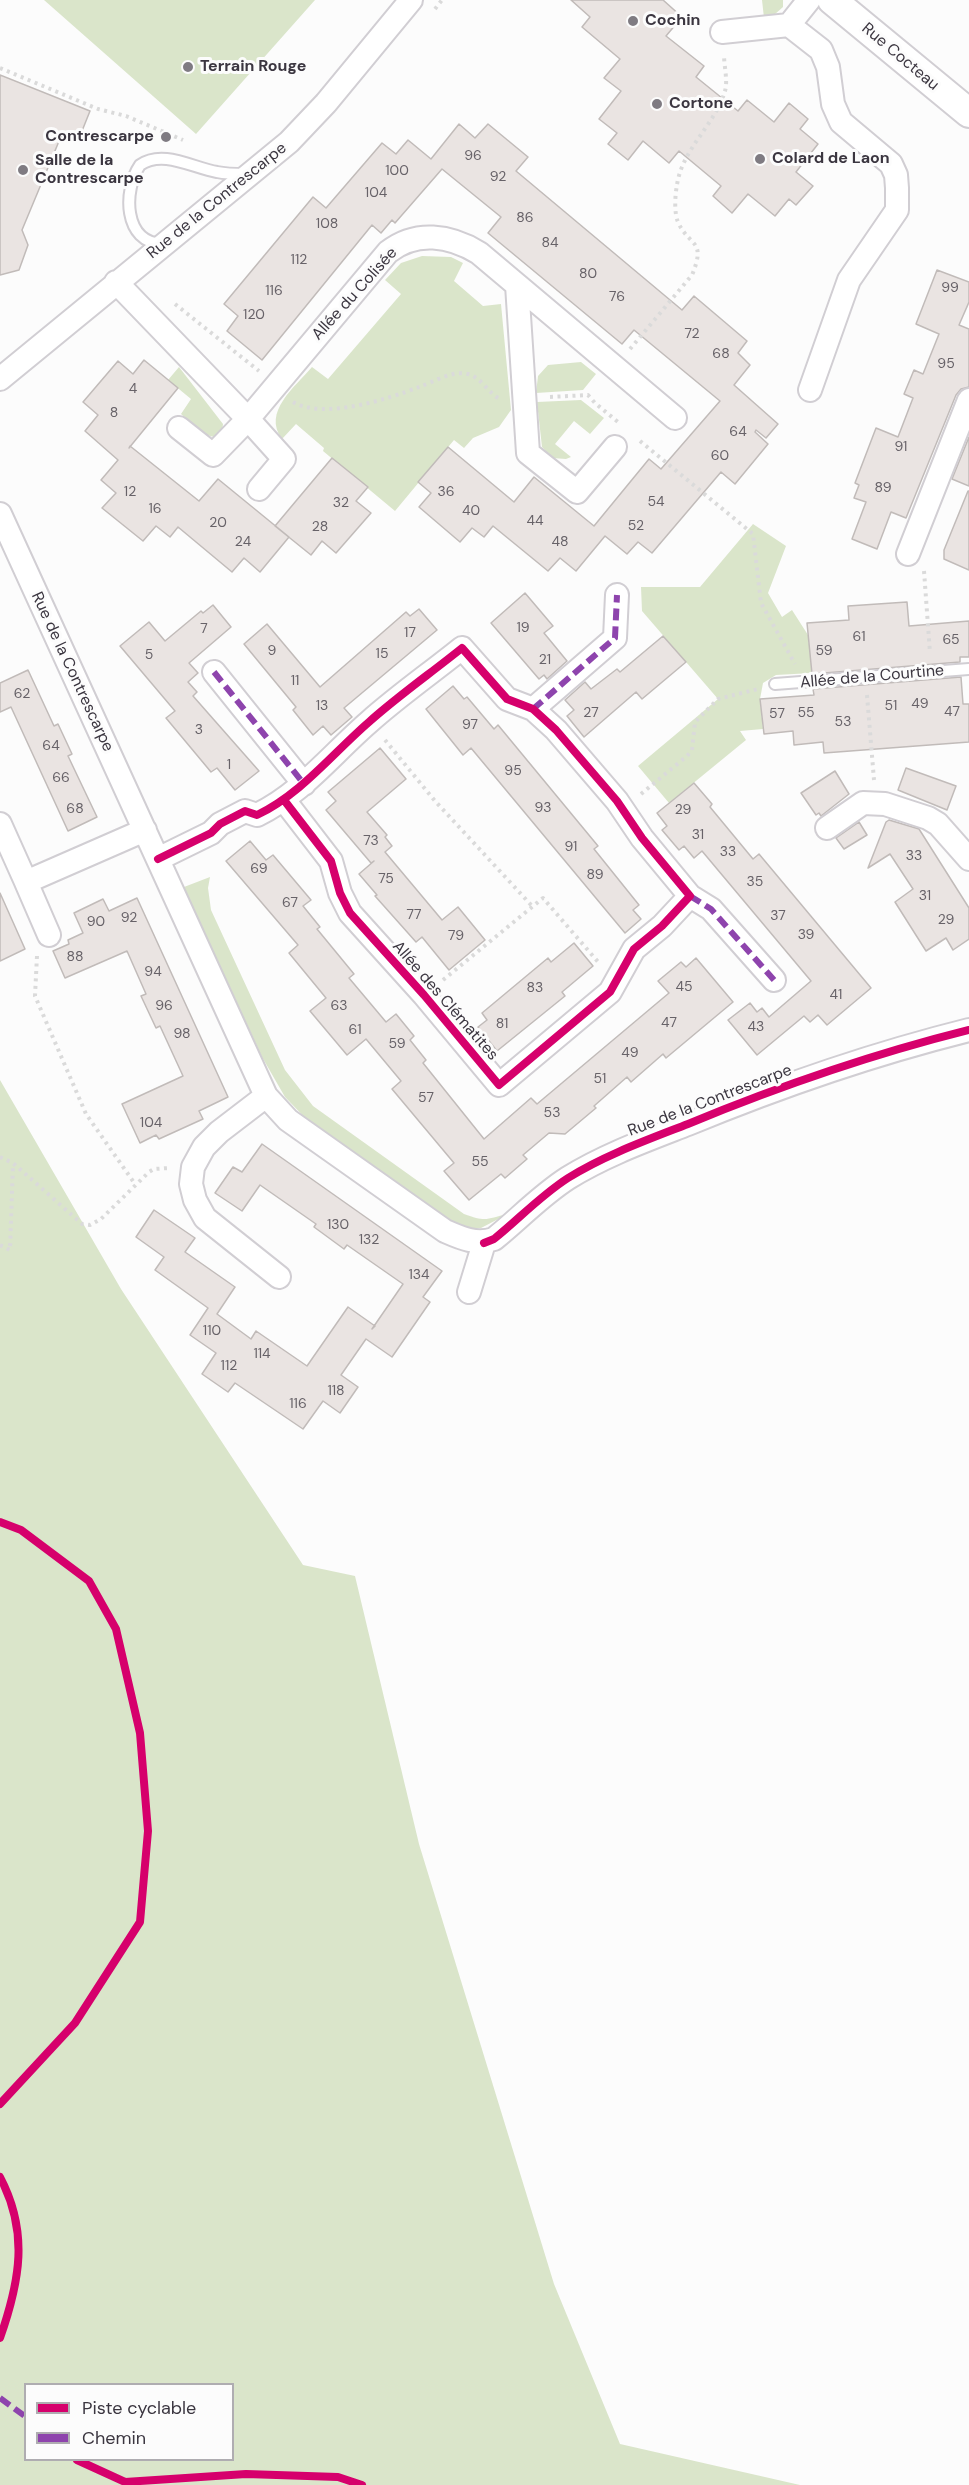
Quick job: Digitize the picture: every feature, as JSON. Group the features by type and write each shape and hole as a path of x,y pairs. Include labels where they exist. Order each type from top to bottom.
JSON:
{"street":[{"name":"Rue de la Contrescarpe","path":"0,379 289,142 313,117 411,0"},
{"path":"789,25 809,0"},
{"name":"Rue Cocteau","path":"831,0 969,114"},
{"path":"722,32 789,25 821,50 828,67 833,104 841,122 891,164 896,175 897,210 849,280 810,390"},
{"name":"Allée du Colisée","path":"179,428 213,454 248,419 388,252 397,245 423,237 453,240 479,253 675,418"},
{"path":"116,282 284,459 259,489"},
{"path":"517,285 528,453 577,492 615,447"},
{"path":"908,554 969,400"},
{"name":"Rue de la Contrescarpe","path":"0,514 266,1096 288,1120 445,1231 484,1243 500,1235 551,1190 607,1156 747,1100 822,1073 920,1042 969,1030"},
{"path":"533,709 615,638 617,595"},
{"path":"158,859 211,833 220,824 245,811 257,815 284,800 304,784 370,720 462,648 507,699 533,709 556,730 617,801 642,838 690,896 711,909 774,980"},
{"path":"214,672 304,784"},
{"name":"Allée des Clématites","path":"284,800 331,861 340,893 350,913 424,995 499,1085 610,992 634,949 662,926 690,896"},
{"path":"827,828 851,809 863,803 875,802 928,818 938,824 969,859"},
{"path":"0,824 47,930"},
{"path":"26,882 145,830"},
{"path":"266,1096 211,1140 194,1167 192,1192 201,1213 279,1277"},
{"path":"469,1292 484,1243"}],"lane":[{"path":"166,244 141,237 130,217 129,192 140,165 151,160 164,159 219,172 250,174"},
{"name":"Allée de la Courtine","path":"775,684 969,669"}],"path":[{"path":"614,369 693,275 698,255 696,246 678,223 677,184 691,148 726,90 722,32"},
{"path":"0,68 98,109 126,116 187,142"},
{"path":"170,300 301,406 321,409 343,407 402,394 459,373 476,377 499,399 588,395 621,425"},
{"path":"639,440 753,534 760,603 790,652 798,683"},
{"path":"918,527 923,556 932,672"},
{"path":"866,677 875,802"},
{"path":"622,810 687,756 692,750 695,722 718,699 775,684"},
{"path":"370,720 435,801 533,907 543,898 616,982"},
{"path":"47,930 38,949 35,996 86,1114 135,1184"},
{"path":"0,1157 13,1163 82,1224 90,1225 101,1219 135,1184 154,1169 194,1167"},
{"path":"0,1245 9,1250 13,1163"}],"green space":[{"name":"Terrain Rouge","path":"44,0 315,0 196,134"},
{"path":"762,0 783,0 783,7 774,15 764,18"},
{"path":"422,256 451,257 463,263 454,281 483,306 501,304 511,410 499,427 473,438 464,448 454,440 395,511 323,451 324,448 296,424 282,439 277,429 276,419 283,400 312,367 328,379 401,294 385,280 401,263"},
{"path":"581,362 596,374 583,390 536,393 538,376 548,365"},
{"path":"179,367 223,424 222,432 218,437 203,433 181,414 191,399 168,380"},
{"path":"581,400 604,418 590,434 574,421 555,444 571,457 552,458 542,447 537,402"},
{"path":"753,524 786,546 768,593 782,617 792,610 808,635 812,673 776,675 763,683 760,699 763,729 740,731 746,740 669,803 638,766 718,699 642,611 641,587 700,587"},
{"path":"210,877 208,888 211,910 285,1070 313,1106 464,1214 483,1219 508,1214 481,1228 460,1228 311,1124 285,1097 262,1057 184,887"},
{"path":"0,1080 121,1289 303,1565 355,1576 419,1844 554,2284 620,2444 800,2485 0,2485"}],"building":[{"path":"571,0 663,0 682,17 666,36 704,66 696,77 738,111 747,100 774,122 789,103 808,119 800,129 818,144 796,172 813,186 796,205 789,199 775,216 748,194 732,213 713,196 721,186 679,151 669,163 643,141 628,160 608,144 617,133 599,119 621,91 604,78 620,59 582,27 590,17"},
{"name":"Salle de la Contrescarpe","path":"0,75 90,111 78,141 62,134 22,230 28,245 19,270 0,275"},
{"path":"459,124 475,138 488,124 528,157 516,171 682,310 694,296 747,341 738,353 750,365 734,385 778,424 766,438 756,430 755,432 768,444 735,484 721,472 652,553 638,542 627,554 605,536 576,571 560,558 548,571 493,526 484,537 472,528 460,542 419,507 431,493 418,482 448,447 514,502 534,477 594,526 649,459 661,469 720,401 634,330 622,344 488,233 501,217 442,169 395,223 392,220 381,233 372,225 262,360 227,331 238,316 224,304 313,197 326,208 382,143 396,154 408,140 431,159"},
{"path":"937,270 969,282 969,302 959,325 969,329 969,387 961,389 956,395 906,518 891,512 877,549 852,539 866,502 854,498 859,485 855,483 876,428 898,437 913,398 904,394 914,370 923,374 939,334 916,324"},
{"path":"144,360 178,388 130,446 199,501 218,479 289,537 260,572 244,558 232,572 178,527 170,537 156,526 143,541 102,508 116,493 101,480 118,460 85,431 98,415 83,402 118,361 133,374"},
{"path":"969,437 969,486 952,479"},
{"path":"332,458 368,487 356,501 371,513 336,553 322,541 311,555 275,526"},
{"path":"968,491 969,570 944,559 944,550"},
{"path":"525,593 553,626 544,633 567,661 547,679 544,675 539,679 491,623"},
{"path":"907,602 909,626 969,621 969,657 960,657 960,662 812,674 807,623 849,620 848,606"},
{"path":"213,605 231,627 189,663 198,673 188,682 197,692 193,696 259,771 235,790 217,768 211,772 166,718 175,711 120,646 149,622 165,641 201,611 203,613"},
{"path":"419,609 437,630 344,708 352,717 331,735 323,726 313,735 293,710 296,707 244,644 267,624 320,687 406,612 410,616"},
{"path":"663,636 686,662 642,699 636,692 584,737 567,716 574,710 565,700 585,682 591,689 617,669 620,672"},
{"path":"28,670 54,726 58,724 72,754 68,756 97,817 68,831 11,707 0,712 0,683"},
{"path":"961,677 963,704 969,704 969,742 824,753 823,742 794,745 793,731 764,734 760,699 814,695 813,689"},
{"path":"453,686 464,699 467,697 494,729 498,725 598,846 594,849 639,905 633,910 641,919 625,933 471,748 463,755 426,709"},
{"path":"380,748 406,779 367,812 387,835 385,837 392,846 385,852 442,920 458,907 485,940 449,970 422,937 416,942 375,896 377,895 359,874 374,861 371,863 326,810 336,801 328,792"},
{"path":"906,768 956,786 947,810 898,790"},
{"path":"835,771 849,794 821,816 819,813 816,815 801,793"},
{"path":"694,783 712,804 710,807 753,859 759,854 871,988 827,1025 818,1015 810,1022 804,1016 757,1055 728,1020 750,1003 757,1012 762,1008 769,1017 811,981 702,851 694,858 684,846 679,850 662,830 667,826 657,813"},
{"path":"889,820 919,829 969,908 969,939 953,950 946,938 926,951 895,902 913,889 890,854 868,868 886,822"},
{"path":"859,822 867,835 844,849 836,838"},
{"path":"250,841 266,860 273,855 311,900 303,906 320,927 317,929 354,974 349,978 386,1022 396,1014 414,1036 410,1040 426,1060 423,1063 484,1139 531,1098 537,1104 669,993 658,981 681,962 686,967 696,958 733,1002 666,1058 663,1054 631,1082 627,1077 594,1106 596,1108 565,1134 549,1133 523,1155 527,1159 505,1178 501,1174 469,1200 444,1171 454,1163 392,1089 401,1081 366,1039 347,1055 310,1011 326,998 289,953 298,945 226,861"},
{"path":"0,893 25,949 0,961"},
{"path":"137,898 228,1097 199,1111 203,1119 159,1139 156,1135 140,1143 122,1104 183,1076 160,1026 156,1028 141,996 146,994 127,951 65,978 53,951 69,944 68,940 83,933 74,913 103,899 109,911"},
{"path":"574,943 593,966 562,992 565,996 497,1051 478,1027 487,1020 482,1013 548,958 551,962"},
{"path":"262,1144 442,1271 423,1297 430,1302 392,1357 366,1339 341,1375 358,1387 340,1413 323,1401 303,1429 235,1383 228,1392 202,1374 216,1353 190,1335 208,1308 155,1270 164,1257 136,1237 154,1210 195,1238 185,1252 235,1287 217,1314 251,1339 256,1331 307,1366 348,1307 374,1326 403,1284 347,1245 344,1249 314,1227 316,1224 260,1185 242,1211 215,1193 233,1167 242,1172"}],"marked path":[{"path":"533,709 615,638 617,595"},
{"path":"214,672 304,784"},
{"path":"690,896 711,909 774,980"},
{"path":"0,2398 24,2416"}],"cycle path":[{"path":"158,859 211,833 220,824 245,811 257,815 288,796 316,773 380,712 462,648 507,699 533,709 556,730 617,801 642,838 690,896 662,926 634,949 610,992 499,1085 424,995 350,913 340,893 331,861 284,800"},
{"path":"484,1243 494,1239 568,1178 626,1148 827,1072 898,1049 969,1030"},
{"path":"0,1522 21,1530 89,1581 116,1629 140,1733 148,1831 140,1922 75,2023 0,2104"},
{"path":"0,2177 9,2197 18,2237 13,2297 0,2338"},
{"path":"79,2461 125,2482 246,2474 338,2477 362,2485"}],"place":[{"name":"Cochin","path":"633,21"},
{"name":"Terrain Rouge","path":"188,67"},
{"name":"Cortone","path":"657,104"},
{"name":"Contrescarpe","path":"166,137"},
{"name":"Colard de Laon","path":"760,159"},
{"name":"Salle de la Contrescarpe","path":"23,170"}]}
